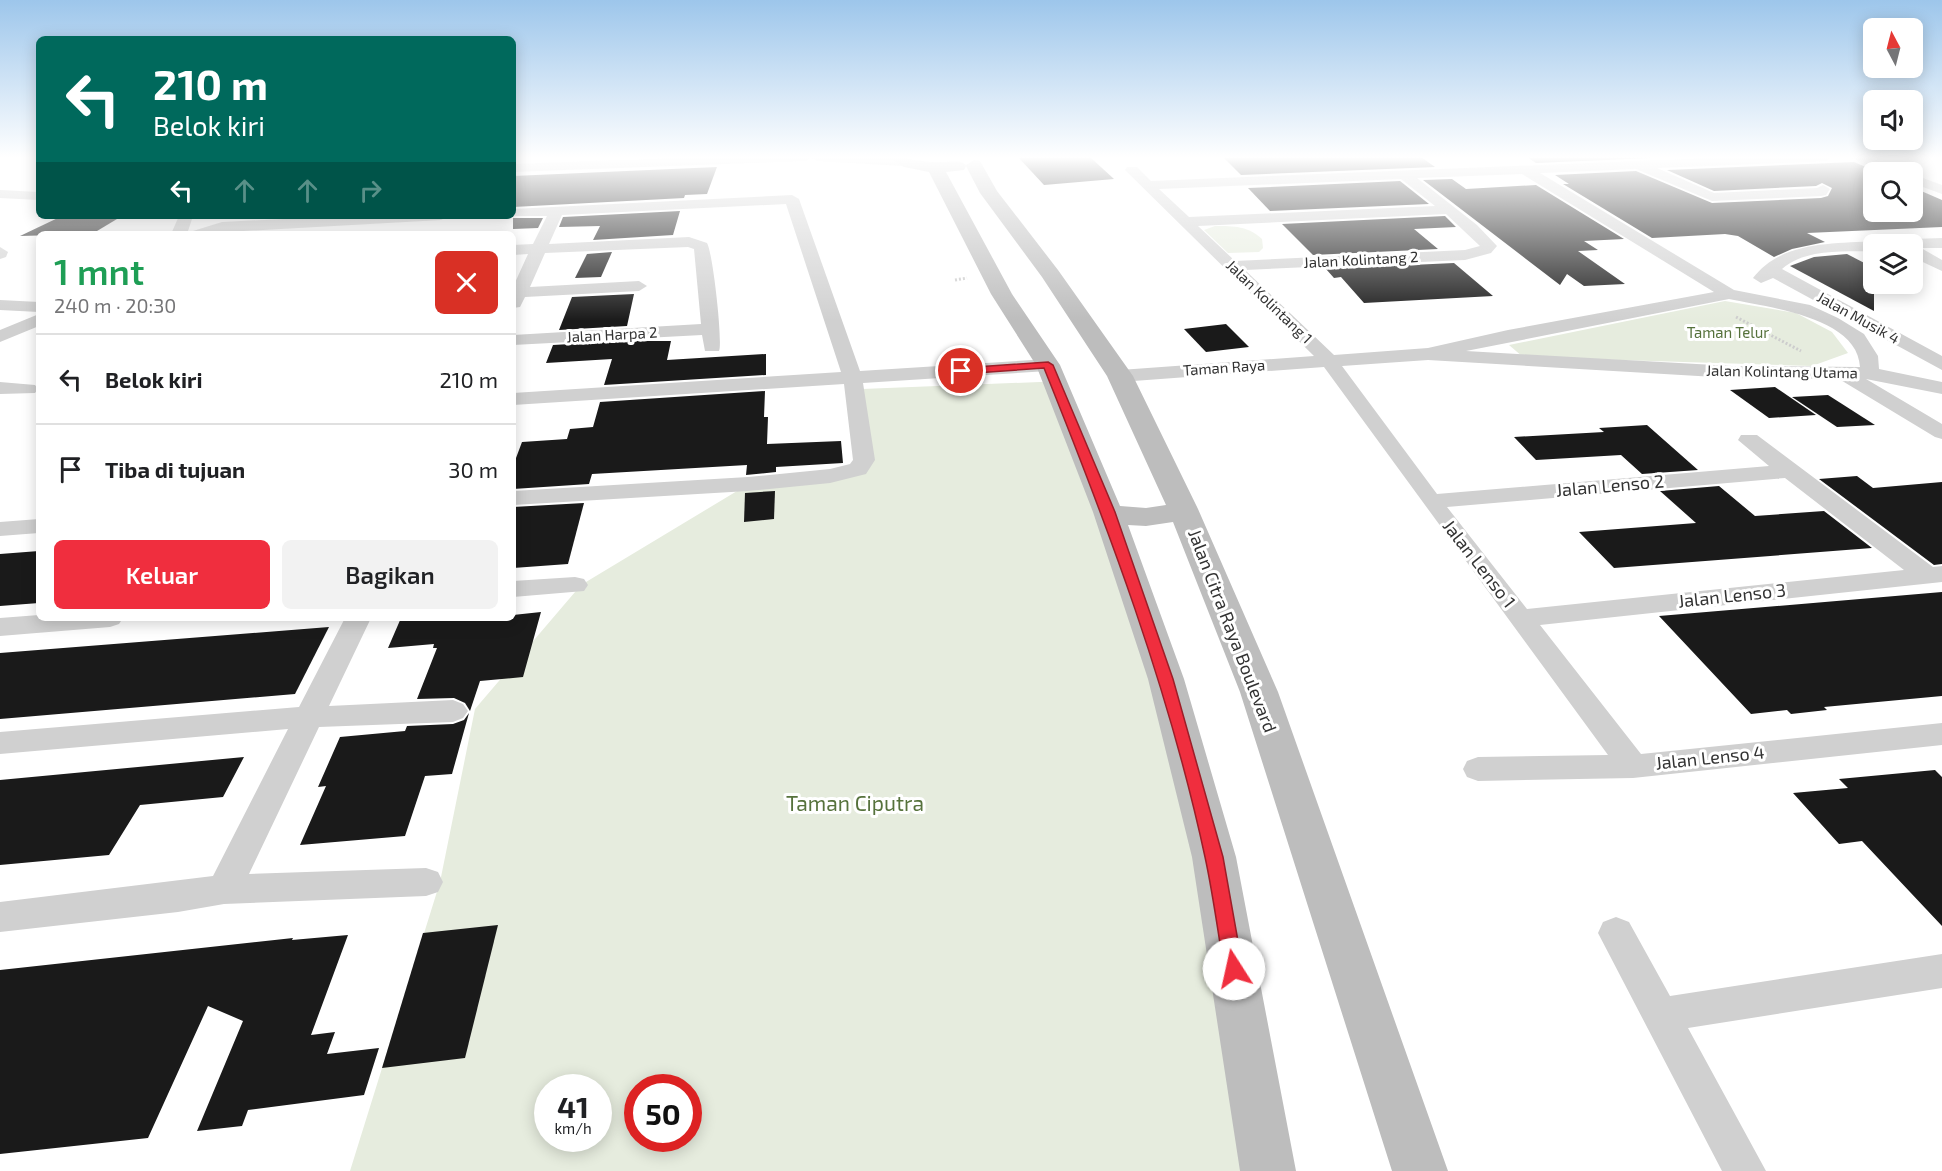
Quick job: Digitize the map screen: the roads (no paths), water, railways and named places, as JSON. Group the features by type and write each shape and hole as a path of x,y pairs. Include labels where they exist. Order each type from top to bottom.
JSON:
{"main road":[{"name":"Jalan Citra Raya Boulevard","path":"959,212 1120,376 1183,509 1259,692 1420,1171"},
{"name":"Jalan Citra Raya Boulevard","path":"996,212 1020,275 1034,347 1048,365 1108,512 1166,679 1214,857 1268,1171"},
{"path":"1108,512 1134,518 1151,518 1183,509"}],"street":[{"path":"516,213 542,212"},
{"path":"516,295 540,249 556,212"},
{"path":"516,498 748,484 830,476 858,469 863,465 864,449 853,379 796,212"},
{"name":"Jalan Kolintang 1","path":"1176,212 1328,360"},
{"path":"1186,222 1413,212"},
{"name":"Jalan Kolintang 2","path":"1231,266 1465,255 1485,250 1489,246 1472,228 1451,212"},
{"path":"1595,212 1729,294 1773,271 1778,263 1797,253 1863,247"},
{"path":"207,231 222,226 375,219"},
{"name":"Jalan Harpa 2","path":"516,340 711,338 702,246 688,242 540,249"},
{"path":"1923,244 1942,243"},
{"path":"516,250 540,249"},
{"path":"1923,256 1942,266"},
{"name":"Jalan Musik 4","path":"1773,271 1942,364"},
{"path":"516,297 639,286"},
{"name":"Jalan Kolintang Utama","path":"1328,360 1428,354 1732,372 1846,375 1870,373 1869,356 1858,338 1832,322 1804,309 1729,294 1508,335 1428,354"},
{"path":"0,305 36,307"},
{"path":"0,337 36,320"},
{"name":"Taman Raya","path":"1120,376 1328,360"},
{"name":"Jalan Lenso 1","path":"1328,360 1633,766"},
{"path":"516,399 1048,365"},
{"path":"1870,373 1942,388"},
{"path":"1846,375 1942,433"},
{"path":"0,388 28,389"},
{"path":"1749,440 1935,575"},
{"name":"Jalan Lenso 2","path":"1432,501 1789,471"},
{"path":"0,529 36,526"},
{"name":"Jalan Lenso 3","path":"1522,618 1935,575"},
{"path":"516,589 575,585"},
{"path":"0,627 73,621"},
{"path":"224,889 356,621"},
{"path":"0,743 308,717 453,711"},
{"name":"Jalan Lenso 4","path":"1478,769 1633,766 1942,734"},
{"path":"0,917 178,897 224,889 426,882"},
{"path":"1616,933 1745,1171"},
{"path":"1660,1015 1942,971"}],"park label":[{"name":"Taman Telur","path":"1728,333"},
{"name":"Taman Ciputra","path":"855,804"}]}
